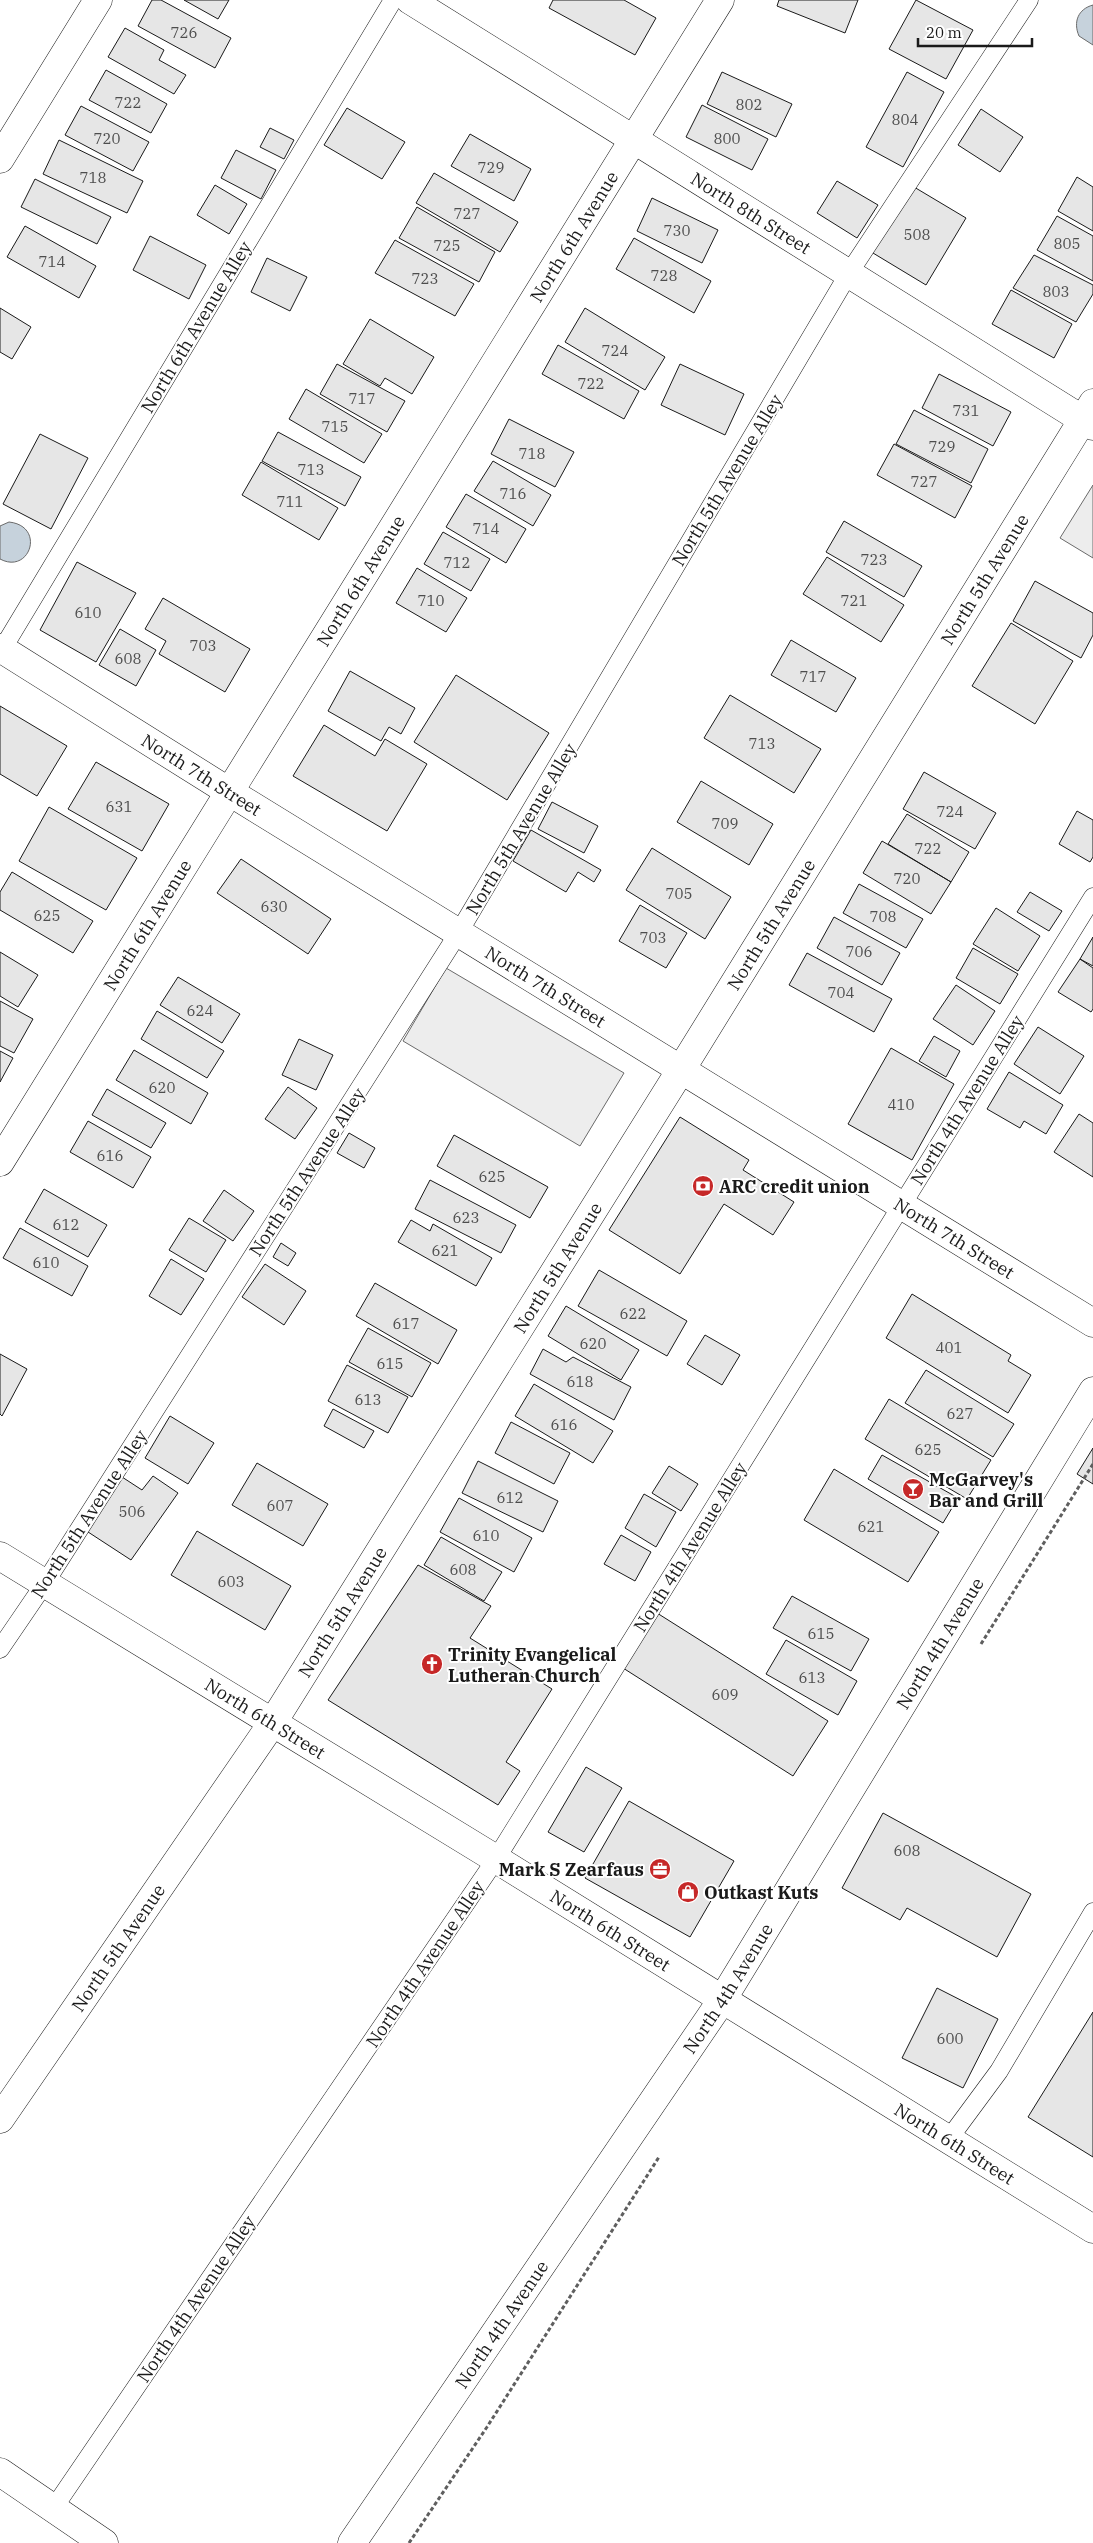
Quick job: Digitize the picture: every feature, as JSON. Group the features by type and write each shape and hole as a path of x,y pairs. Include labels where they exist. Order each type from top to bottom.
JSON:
{"street":[{"path":"0,159 98,0"},
{"name":"North 8th Street","path":"410,0 635,138 849,273 1090,416"},
{"name":"North 6th Avenue","path":"0,1162 228,791 720,0"},
{"name":"North 5th Avenue","path":"0,2120 273,1722 1090,416"},
{"name":"North 7th Street","path":"1,650 1093,1323"},
{"name":"North 4th Avenue","path":"352,2543 722,2000 1093,1391"},
{"name":"North 6th Street","path":"0,1556 496,1859 1093,2229"},
{"path":"0,2472 104,2543"}],"lane":[{"name":"North 6th Avenue Alley","path":"1,650 393,0"},
{"name":"North 5th Avenue Alley","path":"0,1649 45,1583 459,932 849,273 1028,0"},
{"name":"North 4th Avenue Alley","path":"53,2509 496,1859 1093,897"},
{"path":"948,2140 998,2071 1093,1912"}],"shaded area":[{"path":"1093,5 1093,45 1079,36 1077,21 1080,13"},
{"path":"1093,485 1093,558 1060,538"},
{"path":"9,522 20,525 27,532 30,540 30,548 19,561 11,562 0,559 0,526"},
{"path":"446,968 624,1073 580,1146 403,1041"}],"building":[{"path":"152,0 161,0 231,38 215,68 138,26"},
{"path":"184,0 229,0 218,19"},
{"path":"553,0 624,0 656,18 635,55 549,8"},
{"path":"779,0 858,0 845,33 777,6"},
{"path":"916,0 973,30 946,79 889,49"},
{"path":"125,28 164,50 159,60 186,75 174,94 108,57"},
{"path":"106,70 167,104 151,133 89,100"},
{"path":"722,72 792,104 776,137 707,104"},
{"path":"907,72 944,92 903,167 866,147"},
{"path":"702,105 768,139 752,170 686,137"},
{"path":"81,106 149,142 133,171 65,135"},
{"path":"347,108 405,142 382,179 324,145"},
{"path":"981,109 1023,137 1000,172 958,145"},
{"path":"270,128 294,140 284,159 260,147"},
{"path":"470,134 531,169 514,201 451,166"},
{"path":"59,140 143,181 127,213 43,174"},
{"path":"236,150 276,170 261,199 221,178"},
{"path":"434,173 518,222 500,252 416,203"},
{"path":"1077,177 1093,187 1093,231 1058,211"},
{"path":"35,179 111,217 97,244 21,207"},
{"path":"837,181 878,205 857,238 817,213"},
{"path":"909,184 966,218 926,285 868,250"},
{"path":"215,185 247,204 229,234 197,215"},
{"path":"652,198 718,230 702,263 637,231"},
{"path":"417,207 495,252 479,282 399,238"},
{"path":"1057,216 1093,236 1093,281 1037,250"},
{"path":"25,226 96,266 79,298 7,257"},
{"path":"150,236 206,265 189,299 133,270"},
{"path":"634,238 711,281 694,313 616,269"},
{"path":"395,240 474,284 455,316 375,273"},
{"path":"1034,255 1093,285 1093,294 1076,322 1013,288"},
{"path":"267,258 307,277 290,311 251,292"},
{"path":"1011,290 1072,324 1054,358 992,324"},
{"path":"0,308 31,327 12,359 0,352"},
{"path":"585,308 665,357 645,390 565,342"},
{"path":"370,319 434,357 412,394 385,378 380,386 343,364"},
{"path":"558,345 639,391 624,419 542,374"},
{"path":"337,364 405,401 387,432 320,394"},
{"path":"680,364 744,394 725,435 661,405"},
{"path":"939,374 1011,412 993,446 922,408"},
{"path":"306,389 382,434 364,463 289,419"},
{"path":"914,410 988,449 971,483 896,444"},
{"path":"509,419 574,452 555,487 491,454"},
{"path":"278,432 361,477 345,506 262,461"},
{"path":"40,434 88,458 51,529 3,504"},
{"path":"894,444 972,486 955,518 877,475"},
{"path":"493,461 551,495 533,526 474,491"},
{"path":"261,462 338,508 319,540 242,495"},
{"path":"466,494 526,529 506,563 446,527"},
{"path":"844,521 922,566 904,597 826,552"},
{"path":"443,532 490,559 471,591 424,564"},
{"path":"827,557 904,605 881,642 803,594"},
{"path":"77,562 136,593 96,662 40,630"},
{"path":"417,568 467,598 446,632 396,603"},
{"path":"1035,581 1093,613 1093,635 1081,658 1013,621"},
{"path":"163,598 250,649 225,692 159,654 166,641 145,629"},
{"path":"1011,623 1073,661 1035,724 972,686"},
{"path":"120,629 156,650 136,686 99,665"},
{"path":"791,640 856,678 836,712 771,675"},
{"path":"350,671 415,708 401,734 389,727 381,741 328,711"},
{"path":"456,675 549,733 507,800 414,742"},
{"path":"730,695 821,749 794,793 704,738"},
{"path":"0,706 67,746 37,796 0,774"},
{"path":"324,725 375,756 385,739 427,764 387,831 293,776"},
{"path":"96,762 169,804 142,851 68,809"},
{"path":"924,772 996,813 975,849 903,809"},
{"path":"701,781 773,824 749,865 677,822"},
{"path":"552,802 598,826 584,853 538,829"},
{"path":"49,807 137,858 106,910 19,861"},
{"path":"1077,811 1093,820 1093,857 1090,862 1059,844"},
{"path":"907,814 969,852 951,882 888,844"},
{"path":"531,830 601,870 594,882 578,872 566,892 513,861"},
{"path":"882,841 951,882 931,914 863,873"},
{"path":"652,848 731,897 705,939 626,890"},
{"path":"241,859 331,919 308,954 217,893"},
{"path":"12,872 93,921 73,953 0,910 0,892"},
{"path":"859,884 923,919 906,948 843,913"},
{"path":"1030,892 1062,911 1049,931 1017,912"},
{"path":"640,905 687,933 666,968 619,941"},
{"path":"996,908 1040,936 1018,971 973,944"},
{"path":"834,917 900,953 882,985 817,948"},
{"path":"1093,937 1093,966 1080,959"},
{"path":"973,948 1018,974 1000,1004 956,978"},
{"path":"0,952 38,975 18,1007 0,996"},
{"path":"807,953 892,999 874,1032 789,985"},
{"path":"1080,959 1093,968 1093,1009 1091,1012 1058,992"},
{"path":"178,977 240,1014 222,1043 160,1005"},
{"path":"956,985 995,1011 973,1045 933,1019"},
{"path":"0,1001 33,1019 14,1053 0,1046"},
{"path":"157,1011 224,1051 207,1078 141,1039"},
{"path":"1038,1027 1084,1056 1060,1094 1014,1064"},
{"path":"934,1036 960,1051 946,1077 919,1061"},
{"path":"299,1039 333,1055 316,1090 282,1075"},
{"path":"891,1048 954,1084 912,1160 848,1124"},
{"path":"134,1050 208,1093 191,1124 116,1080"},
{"path":"0,1051 13,1058 0,1082"},
{"path":"1009,1072 1063,1105 1046,1134 1024,1121 1020,1128 987,1109"},
{"path":"288,1087 317,1108 295,1139 265,1119"},
{"path":"107,1089 166,1123 151,1148 92,1115"},
{"path":"1079,1114 1093,1123 1093,1177 1054,1152"},
{"name":"ARC credit union","path":"680,1117 749,1160 743,1170 794,1202 773,1235 724,1204 680,1274 609,1230"},
{"path":"88,1121 151,1157 133,1188 70,1152"},
{"path":"349,1133 375,1148 364,1168 337,1153"},
{"path":"454,1135 548,1187 530,1218 437,1166"},
{"path":"430,1180 516,1225 501,1253 415,1209"},
{"path":"44,1189 107,1225 88,1257 25,1222"},
{"path":"224,1190 254,1211 233,1241 203,1221"},
{"path":"189,1218 226,1240 206,1272 169,1250"},
{"path":"411,1220 430,1231 433,1224 492,1258 476,1286 398,1242"},
{"path":"20,1228 88,1266 72,1296 3,1258"},
{"path":"281,1243 296,1253 288,1266 273,1257"},
{"path":"171,1259 204,1279 181,1315 149,1296"},
{"path":"265,1264 306,1291 284,1325 242,1297"},
{"path":"599,1270 687,1321 667,1356 578,1306"},
{"path":"375,1283 457,1330 438,1364 356,1316"},
{"path":"912,1294 1011,1355 1008,1361 1031,1375 1008,1413 886,1338"},
{"path":"566,1306 639,1350 621,1380 548,1336"},
{"path":"368,1328 431,1363 412,1397 349,1362"},
{"path":"705,1335 740,1355 722,1385 687,1364"},
{"path":"543,1349 566,1362 573,1357 631,1387 614,1420 530,1374"},
{"path":"0,1354 27,1369 2,1416 0,1414"},
{"path":"347,1365 408,1397 388,1433 328,1401"},
{"path":"926,1370 1014,1424 993,1457 905,1403"},
{"path":"534,1384 613,1431 593,1463 515,1416"},
{"path":"889,1399 991,1460 967,1499 865,1439"},
{"path":"333,1409 374,1431 364,1448 324,1426"},
{"path":"170,1416 214,1443 188,1484 145,1458"},
{"path":"511,1422 570,1453 554,1484 495,1453"},
{"path":"1093,1448 1093,1484 1077,1474"},
{"name":"McGarvey's Bar and Grill","path":"882,1455 958,1498 943,1523 868,1479"},
{"path":"478,1461 558,1501 543,1532 462,1493"},
{"path":"257,1463 328,1504 303,1546 232,1505"},
{"path":"669,1466 698,1484 681,1511 652,1493"},
{"path":"834,1469 939,1532 908,1582 804,1520"},
{"path":"153,1476 178,1493 131,1560 85,1530 122,1477 142,1490"},
{"path":"644,1494 676,1512 656,1547 625,1528"},
{"path":"459,1498 532,1538 514,1572 440,1532"},
{"path":"197,1531 291,1586 265,1630 171,1575"},
{"path":"621,1535 651,1552 635,1581 604,1564"},
{"path":"441,1537 502,1572 484,1601 424,1565"},
{"name":"Trinity Evangelical Lutheran Church","path":"418,1565 491,1606 470,1638 552,1689 506,1762 520,1771 498,1805 328,1700"},
{"path":"792,1596 869,1639 851,1671 773,1628"},
{"path":"657,1613 828,1721 793,1776 623,1668"},
{"path":"786,1640 857,1681 838,1715 766,1674"},
{"path":"586,1767 622,1788 584,1852 548,1832"},
{"name":"Mark S Zearfaus","path":"629,1801 734,1861 690,1937 585,1878"},
{"path":"883,1813 1031,1894 997,1957 907,1908 900,1920 842,1888"},
{"path":"937,1988 998,2019 963,2088 902,2058"},
{"path":"1093,2012 1093,2157 1028,2117"}],"place":[{"name":"ARC credit union","path":"703,1186"},
{"name":"McGarvey's Bar and Grill","path":"913,1489"},
{"name":"Trinity Evangelical Lutheran Church","path":"432,1664"},
{"name":"Mark S Zearfaus","path":"660,1869"},
{"name":"Outkast Kuts","path":"688,1892"}]}
